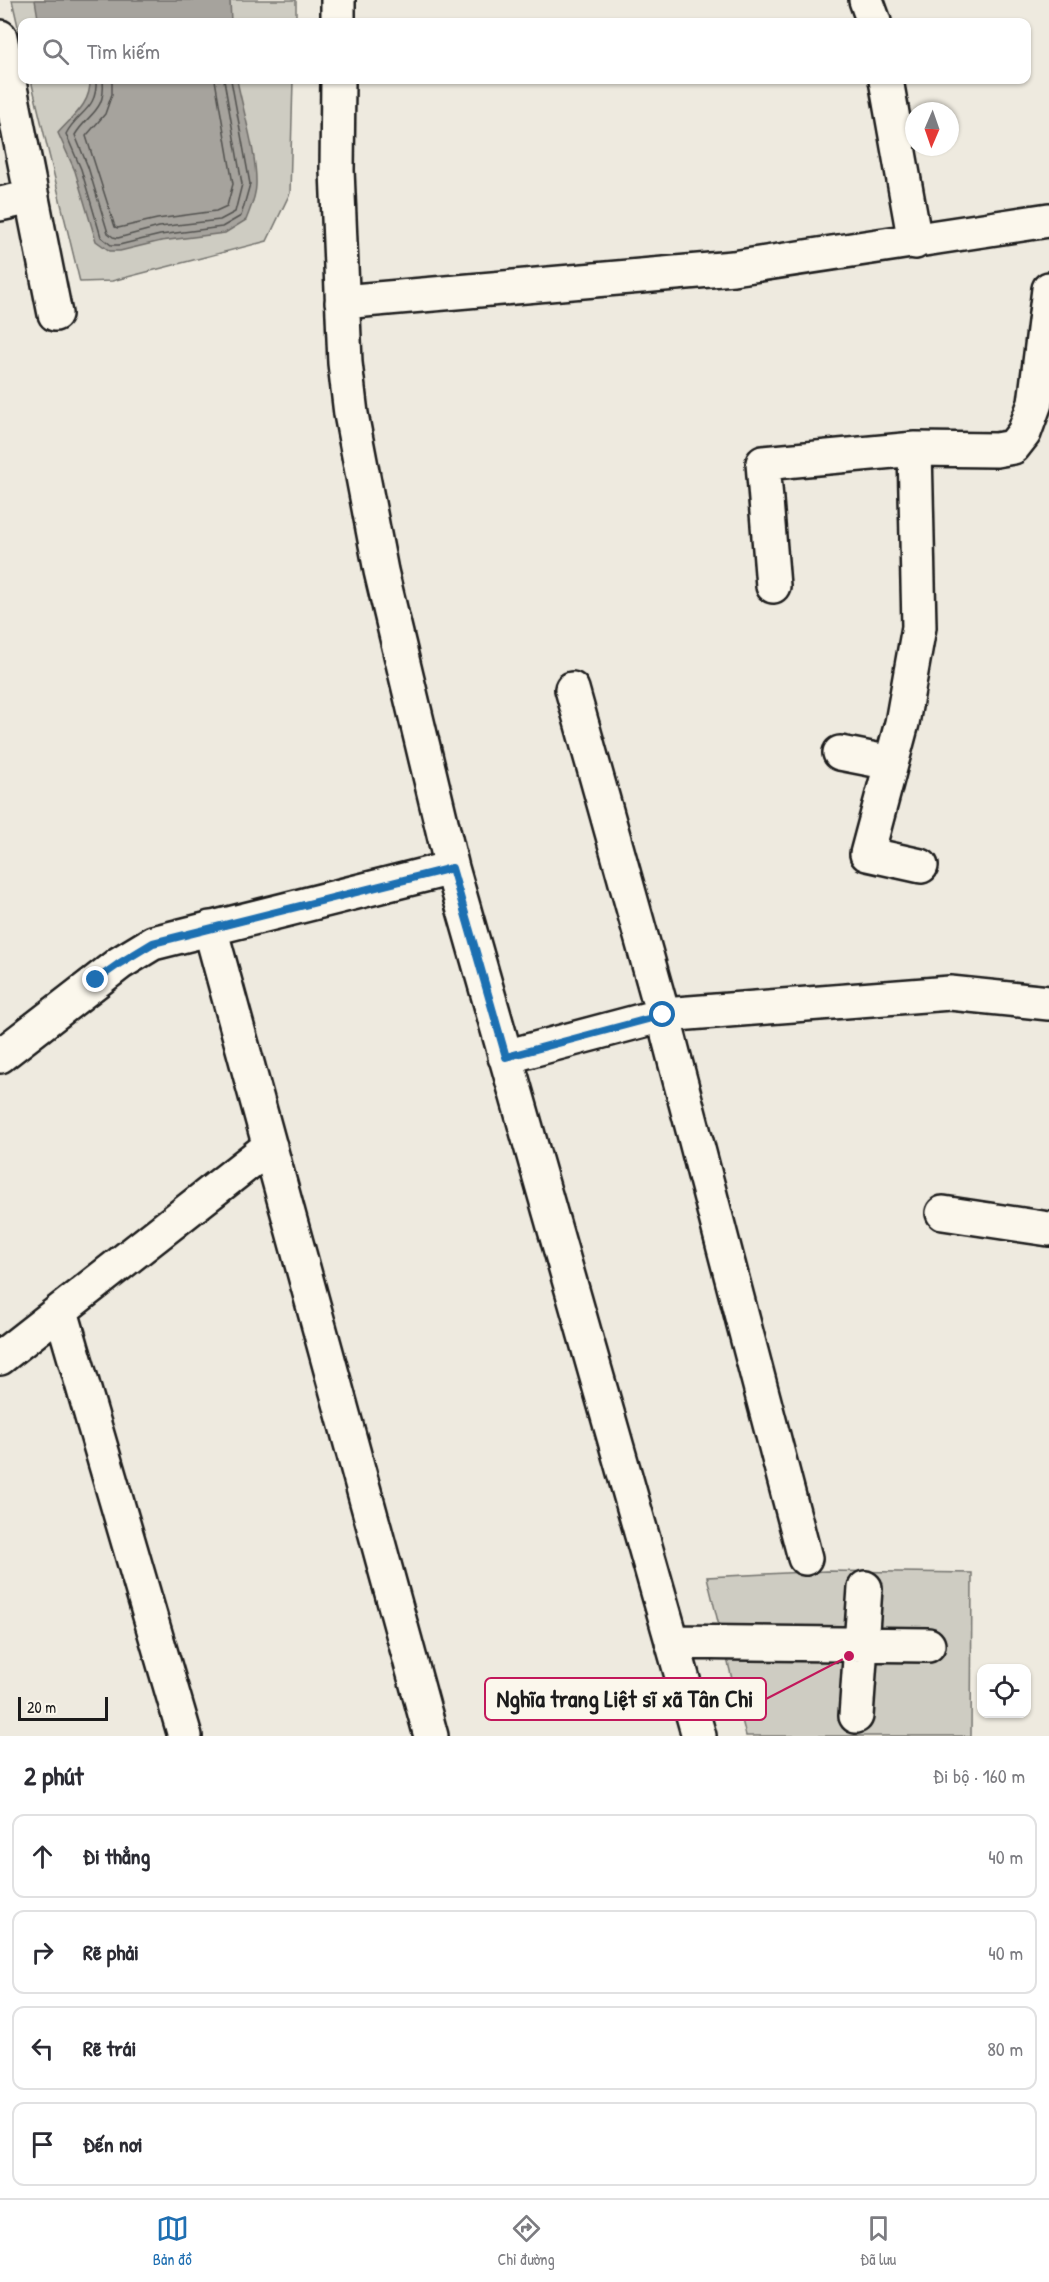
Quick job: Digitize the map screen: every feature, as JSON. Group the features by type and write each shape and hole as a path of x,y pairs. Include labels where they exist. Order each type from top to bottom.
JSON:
{"street":[{"path":"338,0 338,18"},
{"path":"866,0 873,18"},
{"path":"0,37 56,314"},
{"path":"338,84 337,170 345,363 362,477 381,571 452,868 699,1736"},
{"path":"887,84 915,242"},
{"path":"0,204 32,197"},
{"path":"342,302 732,268 1049,220"},
{"path":"773,586 763,463 915,449 996,450 1012,447 1024,434 1035,403 1049,289"},
{"path":"915,449 919,627 902,723 867,854 921,867"},
{"path":"572,689 663,1015 805,1558"},
{"path":"840,753 891,764"},
{"path":"0,1056 120,963 153,943 452,868"},
{"path":"210,928 431,1736"},
{"path":"506,1057 663,1015 950,993 1049,1003"},
{"path":"0,1358 270,1146"},
{"path":"943,1213 1049,1229"},
{"path":"61,1311 185,1736"},
{"path":"856,1716 865,1588"},
{"path":"672,1641 928,1645"}],"shaded area":[{"path":"12,0 296,0 296,18 18,18 18,26"},
{"path":"32,84 293,84 290,193 267,241 112,281 80,282"},
{"path":"826,1571 972,1573 971,1736 746,1736 707,1577"}],"water":[{"path":"35,0 230,0 231,18 38,18"},
{"path":"90,84 238,84 256,173 255,194 246,220 225,233 161,241 120,251 110,251 96,241 75,171 58,133 84,103"}],"place":[{"name":"Nghĩa trang Liệt sĩ xã Tân Chi","path":"849,1656"}],"route":[{"path":"96,980 153,943 452,868 506,1057 663,1015"}]}
